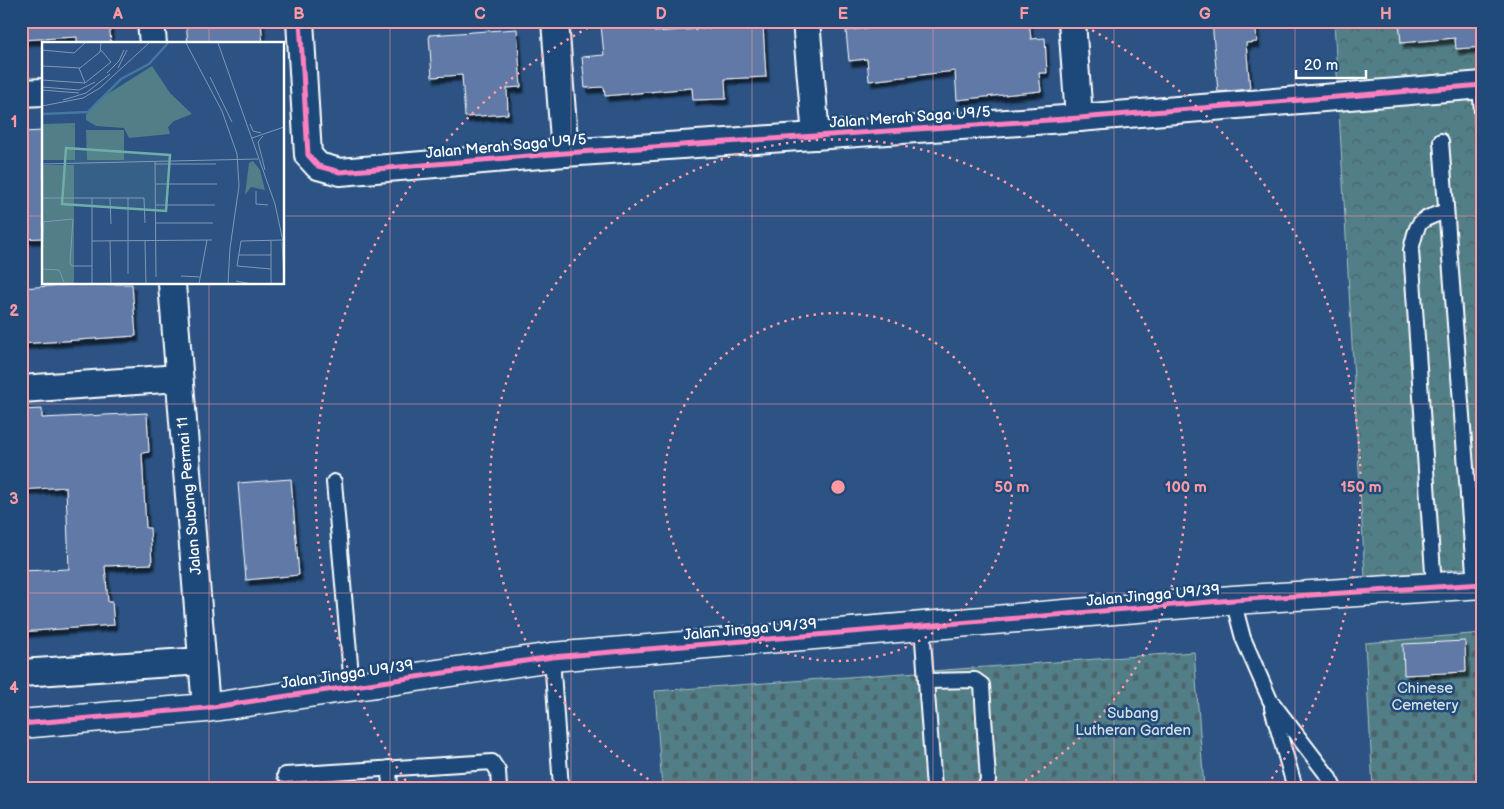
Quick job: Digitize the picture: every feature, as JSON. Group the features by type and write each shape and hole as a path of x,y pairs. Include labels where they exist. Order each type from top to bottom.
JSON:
{"street":[{"path":"151,21 153,42"},
{"name":"Jalan Merah Saga U9/5","path":"300,21 308,155 318,166 340,172 565,153 1079,118 1481,85"},
{"path":"555,21 565,153"},
{"path":"806,21 816,136"},
{"path":"1072,21 1079,118"},
{"path":"21,93 42,92"},
{"name":"Jalan Subang Permai 11","path":"172,285 206,708"},
{"path":"21,389 179,378"},
{"name":"Jalan Jingga U9/39","path":"21,724 206,708 552,657 1233,600 1479,584"},
{"path":"21,674 202,661"}],"lane":[{"path":"1481,85 1483,126"},
{"path":"1441,141 1468,496 1479,584"},
{"path":"1434,587 1411,250 1416,228 1422,219 1446,210"},
{"path":"334,482 352,686"},
{"path":"1468,496 1483,496"},
{"path":"1233,600 1243,638 1270,700 1294,788"},
{"path":"922,627 934,788"},
{"path":"552,657 561,788"},
{"path":"926,681 975,680 982,685 988,780 985,788"},
{"path":"1270,700 1328,776 1334,788"},
{"path":"285,775 492,762 498,770 499,788"},
{"path":"389,768 390,788"}],"green space":[{"path":"1334,21 1483,21 1483,567 1365,577"},
{"name":"Chinese Cemetery","path":"1483,633 1483,788 1373,788 1365,643"},
{"name":"Subang Lutheran Garden","path":"1194,652 1204,788 662,788 655,691"}],"building":[{"path":"21,21 109,21 111,42 77,42 77,37 21,40"},
{"path":"186,21 261,21 263,42 188,42"},
{"path":"652,21 654,32 763,25 766,77 725,79 726,99 693,100 692,88 605,96 604,87 585,88 582,57 604,55 601,25"},
{"path":"866,21 1029,21 1031,39 1045,38 1047,73 1039,73 1041,91 957,100 955,71 869,81 867,59 849,61 846,31 867,28"},
{"path":"1212,21 1255,21 1257,42 1246,43 1250,89 1218,92"},
{"path":"1399,21 1483,21 1483,47 1456,49 1455,38 1401,43"},
{"path":"517,29 521,87 507,88 508,114 465,117 462,75 432,77 429,35"},
{"path":"42,131 42,238 21,239 21,132"},
{"path":"64,285 132,285 136,336 21,344 21,288"},
{"path":"42,409 42,418 147,413 149,452 142,453 146,528 150,528 152,564 105,566 108,602 112,602 114,625 21,632 21,571 69,569 66,487 21,490 21,419 24,419 23,410"},
{"path":"291,479 299,575 246,580 238,483"},
{"path":"1465,641 1466,672 1404,675 1403,644"}],"cycle path":[{"path":"300,21 308,155 318,166 340,172 565,153 1079,118 1483,85"},
{"path":"21,724 206,708 552,657 1233,600 1483,584"}]}
